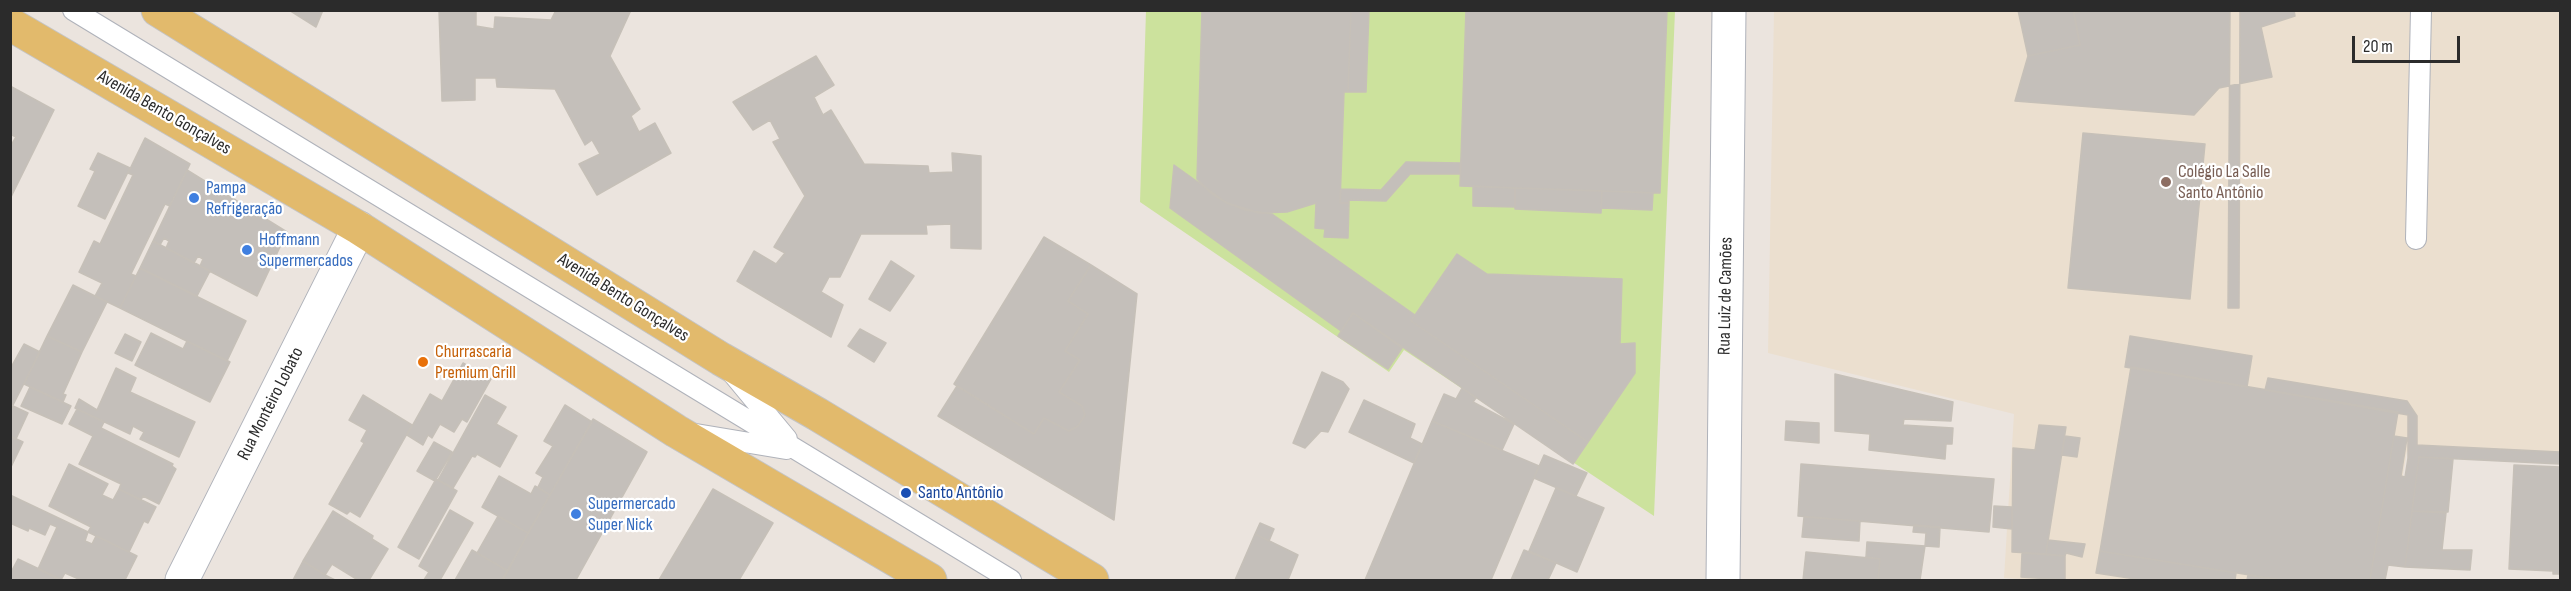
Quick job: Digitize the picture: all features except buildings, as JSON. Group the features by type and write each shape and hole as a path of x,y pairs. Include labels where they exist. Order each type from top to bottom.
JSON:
{"main road":[{"name":"Avenida Bento Gonçalves","path":"158,10 721,359 817,414 1092,580"},
{"name":"Avenida Bento Gonçalves","path":"10,24 359,228 676,431 930,580"}],"street":[{"name":"Rua Luiz de Camões","path":"1723,580 1729,10"},
{"name":"Rua Monteiro Lobato","path":"182,580 359,228"}],"lane":[{"path":"73,10 1011,580"},
{"path":"2416,239 2421,10"},
{"path":"721,359 796,451"},
{"path":"676,431 796,451"}],"shaded area":[{"name":"Colégio La Salle Santo Antônio","path":"1774,11 2560,11 2560,461 2407,451 2385,580 2038,580 2004,578 2014,414 1768,353"}],"green space":[{"path":"1146,11 1675,11 1654,516 1404,350 1389,372 1140,202"}],"place":[{"name":"Colégio La Salle Santo Antônio","path":"2166,182"},
{"name":"Pampa Refrigeração","path":"194,198"},
{"name":"Hoffmann Supermercados","path":"247,250"},
{"name":"Churrascaria Premium Grill","path":"423,362"},
{"name":"Santo Antônio","path":"906,493"},
{"name":"Supermercado Super Nick","path":"576,514"}]}
